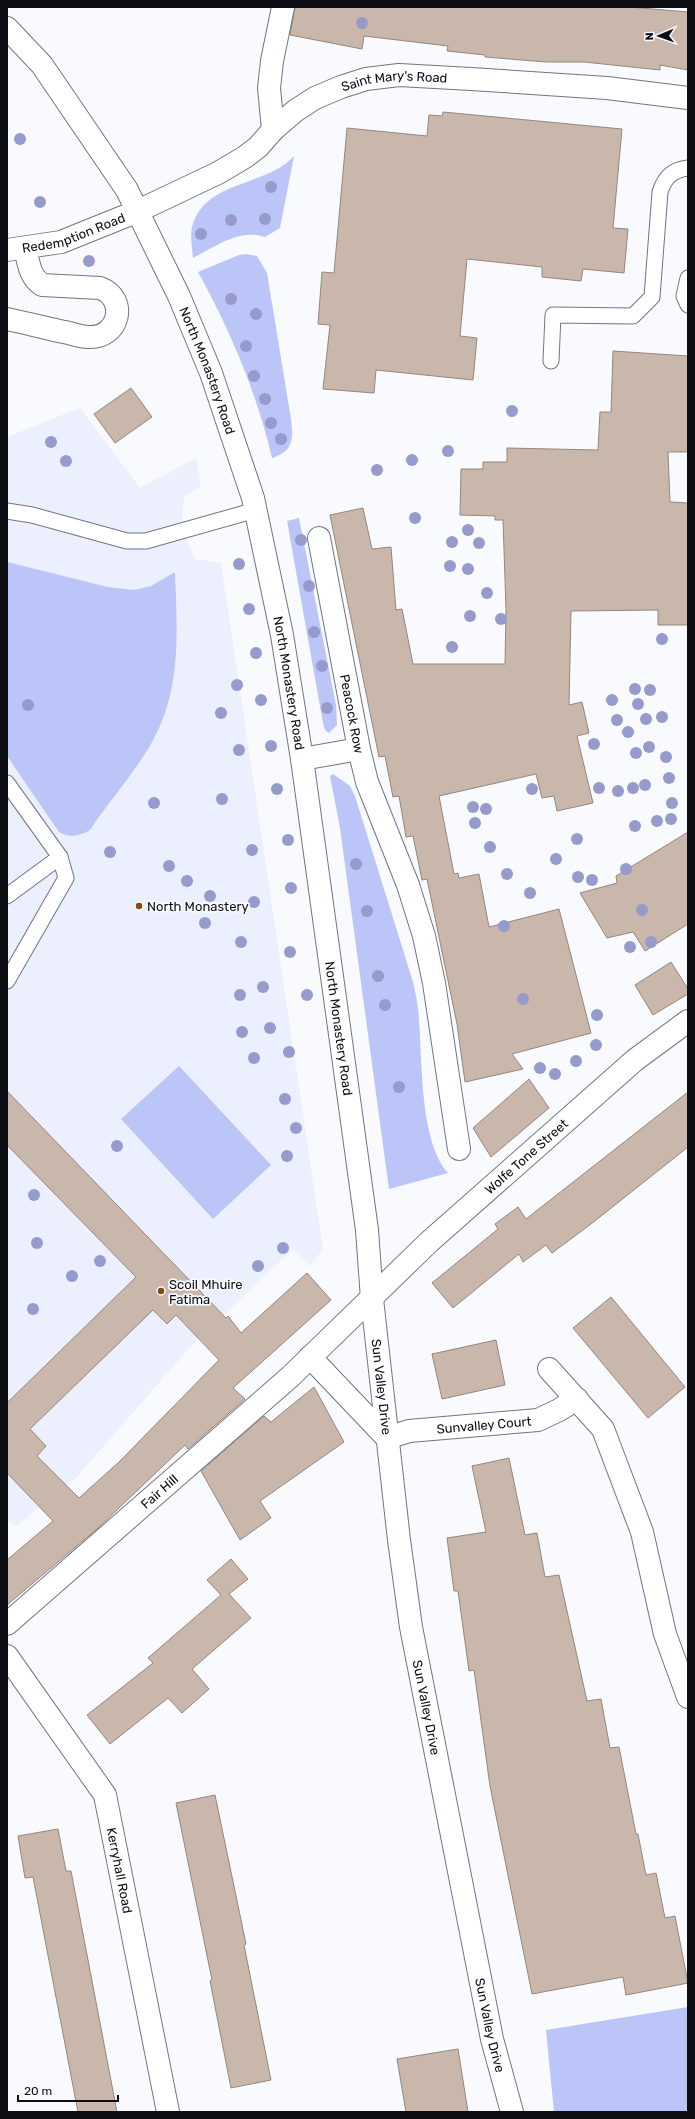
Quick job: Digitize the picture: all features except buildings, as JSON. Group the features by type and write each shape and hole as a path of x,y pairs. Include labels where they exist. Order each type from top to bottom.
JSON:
{"street":[{"path":"273,130 269,88 272,61 283,7"},
{"name":"North Monastery Road","path":"7,28 42,65 127,190 138,211 179,296 211,373 232,432 256,510 282,635 302,759 367,1230 372,1299"},
{"name":"Saint Mary's Road","path":"138,211 218,173 245,157 258,147 273,130 300,108 316,98 341,87 366,79 399,75 607,88 688,98"},
{"name":"Redemption Road","path":"16,250 61,242 138,211"},
{"path":"7,319 88,337 103,335 112,329 117,316 117,306 107,290 100,288 42,285 35,280 16,250"},
{"name":"Peacock Row","path":"319,538 359,749 367,782 408,885 424,936 434,983 459,1149"},
{"name":"North Monastery Road","path":"302,759 359,749"},
{"name":"Wolfe Tone Street","path":"372,1299 429,1242 635,1060 688,1021"},
{"name":"Fair Hill","path":"7,1624 212,1445 372,1299"},
{"name":"Sun Valley Drive","path":"372,1299 410,1627 492,2039 512,2112"},
{"path":"310,1357 387,1438"},
{"path":"549,1369 603,1429 642,1532 665,1634 688,1697"},
{"name":"Sunvalley Court","path":"387,1438 409,1431 538,1420 577,1399"},
{"name":"Kerryhall Road","path":"7,1656 105,1795 168,2112"}],"lane":[{"path":"551,361 553,315 633,316 652,297 660,192 664,182 671,173 688,168"},
{"path":"688,278 684,296 688,305"},
{"path":"7,511 32,515 127,541 146,541 256,510"},
{"path":"7,783 60,857 66,878 7,981"},
{"path":"7,896 60,857"}],"shaded area":[{"path":"294,156 280,228 265,237 246,235 228,240 193,258 191,239 192,225 202,208 213,198 226,190 283,166"},
{"path":"246,254 257,256 267,273 291,419 292,438 288,448 285,452 272,458 259,410 232,339 198,272 239,255"},
{"name":"North Monastery","path":"80,408 140,488 196,458 201,486 184,497 182,518 188,543 195,559 221,563 323,1249 310,1266 293,1249 191,1346 75,1479 16,1526 7,1520 7,437"},
{"path":"299,518 336,705 337,725 329,733 325,730 323,723 287,521"},
{"path":"7,562 108,587 134,590 151,586 175,572 177,636 176,658 169,700 162,720 153,740 131,774 90,830 79,835 71,836 59,832 7,756"},
{"path":"333,774 350,786 355,796 413,982 417,999 427,1118 431,1139 438,1158 448,1173 389,1189 340,828 330,776"},
{"path":"179,1066 271,1165 213,1219 121,1119"},
{"path":"688,2007 688,2112 554,2112 546,2030"}],"place":[{"name":"North Monastery","path":"139,906"},
{"name":"Scoil Mhuire Fatima","path":"161,1291"}]}
